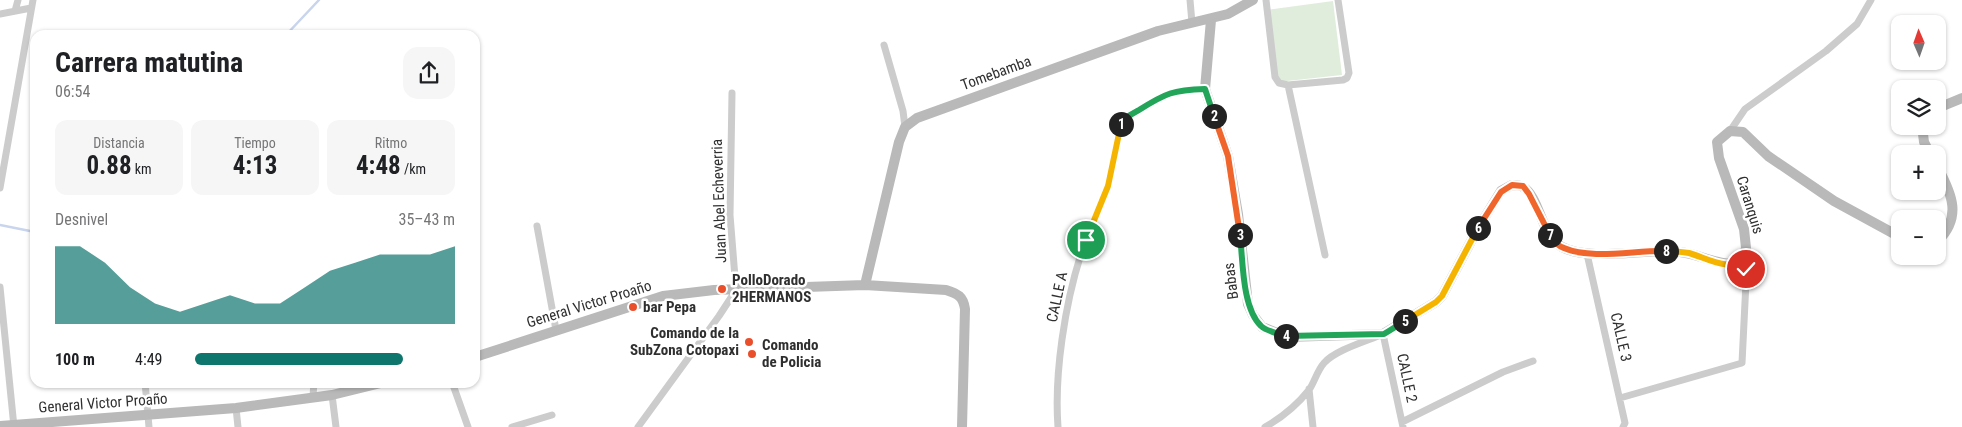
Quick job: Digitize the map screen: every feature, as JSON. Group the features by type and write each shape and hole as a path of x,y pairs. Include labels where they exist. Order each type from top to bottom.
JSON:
{"street":[{"path":"15,11 18,0"},
{"path":"0,188 32,0"},
{"path":"1190,0 1192,23"},
{"name":"Tomebamba","path":"905,127 917,118 1108,48 1158,31 1211,20 1228,14 1253,0"},
{"path":"1266,0 1276,77 1279,83 1288,86 1348,78 1349,73 1338,0"},
{"path":"1871,0 1857,24 1826,51 1745,109 1730,131 1743,132 1768,156 1834,201 1891,232"},
{"path":"0,14 31,8"},
{"name":"Babas","path":"1211,20 1205,89 1228,156 1238,214 1248,304 1253,315 1262,327 1287,337 1384,334"},
{"path":"865,285 899,142 905,127 903,111 884,45"},
{"path":"1288,86 1325,255"},
{"name":"CALLE A","path":"1058,427 1058,391 1069,301 1081,253 1108,186 1122,121 1161,96 1182,90 1205,89"},
{"name":"Juan Abel Echeverria","path":"732,92 730,215 736,290"},
{"path":"1946,105 1962,98"},
{"name":"Caranquis","path":"1264,427 1277,421 1309,389 1324,363 1334,354 1384,334 1436,302 1442,296 1477,230 1501,192 1512,185 1523,186 1546,228 1558,244 1564,248 1587,254 1664,250 1681,252 1726,264 1735,264 1744,256 1746,248 1744,230 1719,158 1717,142 1730,131"},
{"path":"1946,184 1951,194 1954,221 1946,233"},
{"path":"537,226 556,330"},
{"name":"CALLE 3","path":"1587,254 1620,398 1625,423 1624,427"},
{"path":"1620,398 1742,363 1746,282 1744,256"},
{"name":"General Victor Proaño","path":"480,355 663,296 736,290 865,285 946,290 958,294 963,299 965,308 962,427"},
{"path":"0,287 14,426"},
{"path":"638,427 736,290"},
{"name":"CALLE 2","path":"1384,334 1403,425"},
{"path":"1403,425 1503,372 1533,361"},
{"path":"146,388 149,427"},
{"path":"313,396 314,388"},
{"name":"General Victor Proaño","path":"0,426 236,408 313,396 332,395 361,388"},
{"path":"454,388 468,427"},
{"path":"1309,389 1313,427"},
{"path":"332,395 336,427"},
{"path":"236,408 238,427"},
{"path":"512,427 552,415"}],"green space":[{"path":"1333,1 1342,75 1278,82 1266,10"}],"waterway":[{"path":"291,30 319,0"},
{"path":"0,225 30,231"}],"place":[{"name":"PolloDorado 2HERMANOS","path":"722,289"},
{"name":"bar Pepa","path":"633,307"},
{"name":"Comando de la SubZona Cotopaxi","path":"749,342"},
{"name":"Comando de Policia","path":"752,354"}],"route":[{"path":"1086,240 1108,186 1122,121 1161,96 1182,90 1205,89 1228,156 1238,214 1248,304 1262,327 1287,337 1384,334 1436,302 1442,296 1477,230 1501,192 1512,185 1523,186 1553,239 1564,248 1587,254 1664,250 1690,254 1726,264 1735,264 1744,256 1746,269"}]}
